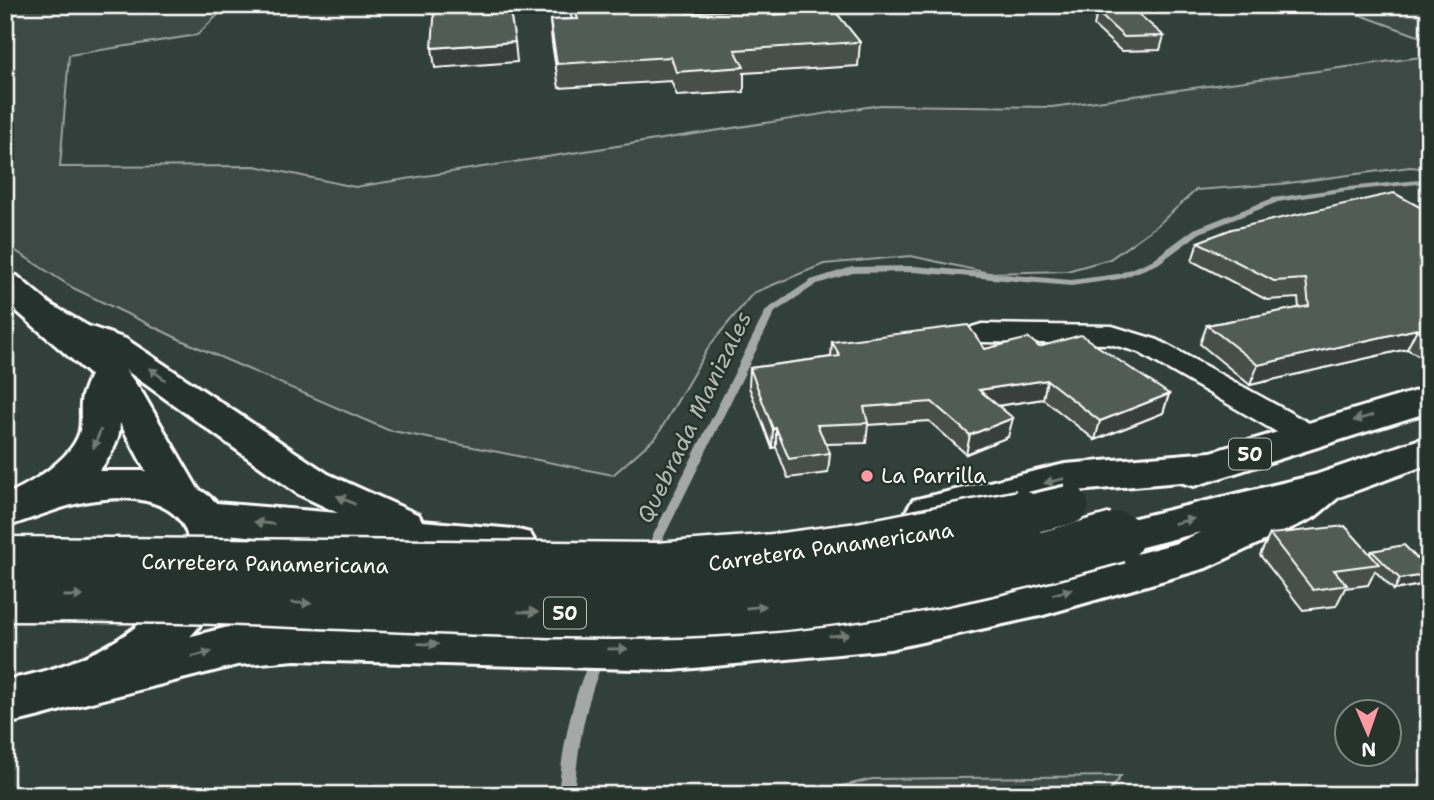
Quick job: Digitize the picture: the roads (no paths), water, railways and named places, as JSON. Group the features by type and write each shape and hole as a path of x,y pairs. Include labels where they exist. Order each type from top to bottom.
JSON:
{"main road":[{"path":"5,283 109,373 212,541 208,571 190,604 147,644 115,666 64,688"},
{"path":"38,311 75,334 113,347 140,363 313,484 430,539"},
{"path":"10,510 51,488 77,469 91,453 103,420 101,397 109,373"},
{"name":"Carretera Panamericana","path":"5,562 658,568 775,559 859,548 959,530 1069,505 1219,465 1306,435 1429,399"},
{"name":"Carretera Panamericana","path":"5,596 132,596 507,612 750,608 885,592 965,577 1324,486 1429,449"},
{"path":"10,510 56,494 108,485 161,489 193,507 430,539 507,545 664,547 738,542 856,527 1065,478 1219,465"},
{"path":"5,702 237,645 295,640 673,650 890,629 1040,598 1190,556 1300,506 1324,486"}],"street":[{"path":"982,333 1112,335 1148,346 1306,435"}],"waterway":[{"name":"Quebrada Manizales","path":"649,555 771,310 814,282 852,270 914,269 1071,283 1120,276 1155,262 1197,231 1276,200 1347,189 1429,181"},
{"name":"Quebrada Manizales","path":"566,795 575,724 584,690 598,657"}],"place":[{"name":"La Parrilla","path":"867,476"}]}
